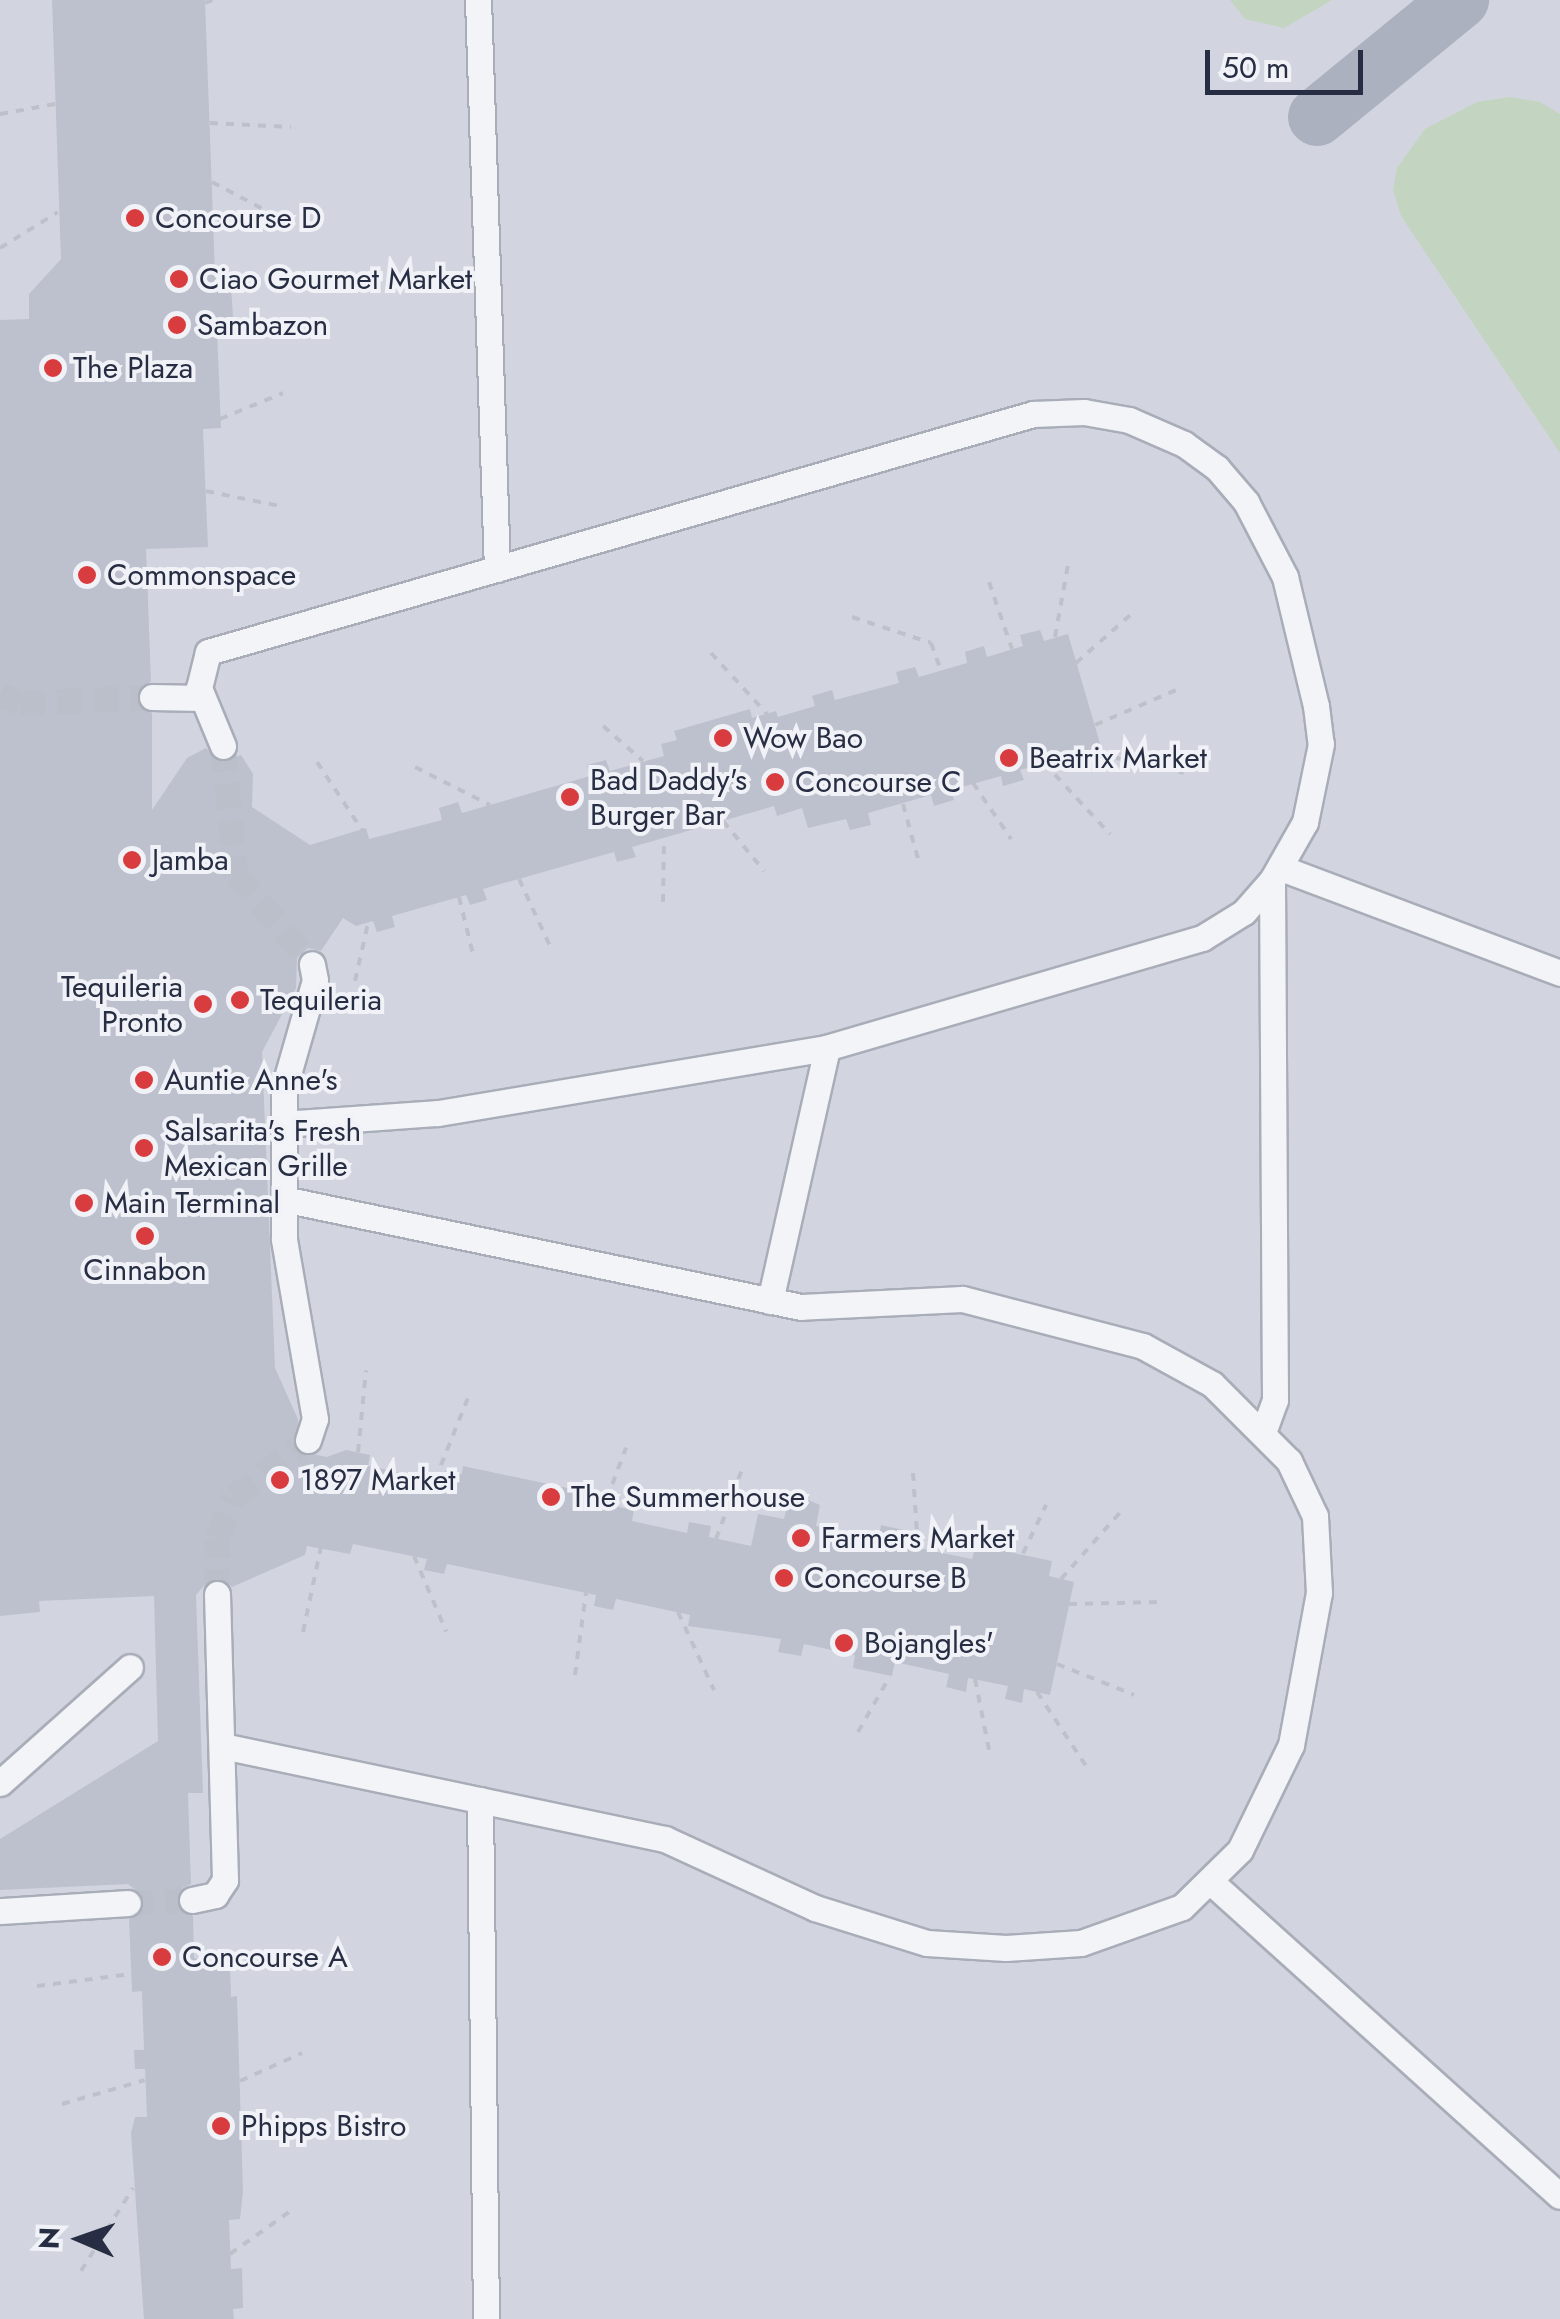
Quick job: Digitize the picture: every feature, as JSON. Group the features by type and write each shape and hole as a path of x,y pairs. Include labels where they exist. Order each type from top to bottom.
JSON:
{"lane":[{"path":"478,0 497,569"},
{"path":"224,746 201,698 199,676 208,652 1033,414 1084,412 1130,420 1217,468 1270,537 1285,577 1320,744 1304,822 1277,874 1244,912 1156,957 827,1048 437,1113 284,1124"},
{"path":"152,697 201,698"},
{"path":"1277,874 1560,973"},
{"path":"1264,1430 1274,1400 1277,874"},
{"path":"308,1440 315,1419 289,1287 284,1124 286,1071 315,980 312,964"},
{"path":"770,1300 827,1048"},
{"path":"222,1746 665,1839 815,1908 927,1943 1006,1948 1082,1943 1151,1923 1211,1882 1240,1850 1278,1781 1300,1707 1319,1593 1315,1516 1289,1461 1264,1430 1197,1374 1102,1331 962,1299 801,1307 288,1200"},
{"path":"192,1900 214,1895 225,1880 217,1594"},
{"path":"0,1783 130,1667"},
{"path":"480,1800 486,2319"},
{"path":"1211,1882 1560,2196"},
{"path":"0,1911 128,1903"}],"path":[{"path":"205,2 212,0"},
{"path":"0,114 55,104"},
{"path":"210,122 291,127"},
{"path":"212,182 295,226"},
{"path":"0,248 58,212"},
{"path":"220,418 283,392"},
{"path":"206,491 280,506"},
{"path":"1055,638 1068,565"},
{"path":"989,582 1012,649"},
{"path":"1076,663 1136,610"},
{"path":"852,617 931,644 941,671"},
{"path":"711,653 767,714"},
{"path":"1094,725 1176,690"},
{"path":"603,726 644,761"},
{"path":"1085,751 1184,773"},
{"path":"317,762 362,830"},
{"path":"1044,763 1110,834"},
{"path":"415,767 490,805"},
{"path":"974,783 1012,839"},
{"path":"903,804 918,859"},
{"path":"723,822 764,870"},
{"path":"664,838 664,902"},
{"path":"520,879 550,946"},
{"path":"459,897 474,958"},
{"path":"355,981 368,923"},
{"path":"358,1452 366,1370"},
{"path":"435,1480 468,1398"},
{"path":"601,1514 626,1448"},
{"path":"716,1538 741,1472"},
{"path":"913,1473 918,1533"},
{"path":"1016,1568 1046,1505"},
{"path":"1060,1579 1124,1508"},
{"path":"303,1632 323,1536"},
{"path":"414,1556 446,1631"},
{"path":"576,1675 586,1593"},
{"path":"1069,1604 1164,1602"},
{"path":"678,1612 714,1690"},
{"path":"1056,1664 1134,1695"},
{"path":"858,1732 890,1676"},
{"path":"975,1679 990,1755"},
{"path":"1037,1692 1088,1768"},
{"path":"230,1969 298,1961"},
{"path":"37,1986 131,1974"},
{"path":"240,2082 302,2053"},
{"path":"62,2104 146,2080"},
{"path":"80,2271 133,2188"},
{"path":"230,2254 292,2210"}],"shaded area":[{"path":"0,0 1560,0 1560,2319 0,2319"}],"green space":[{"path":"1230,0 1332,0 1284,28 1245,19"},
{"path":"1510,97 1540,102 1560,114 1560,453 1401,216 1393,190 1397,168 1425,129 1477,102"}],"building":[{"path":"52,0 205,0 215,274 231,286 233,317 217,330 221,428 203,429 208,547 146,549 151,681 136,698 152,713 152,810 187,758 206,748 220,762 241,755 253,774 252,807 310,845 366,828 369,839 442,820 439,808 458,802 462,813 590,776 587,765 606,760 610,771 664,756 661,744 677,740 674,731 750,709 752,718 776,711 778,717 815,706 812,696 832,690 835,700 899,683 896,672 915,667 919,677 967,663 965,652 984,646 987,657 1023,646 1020,635 1040,630 1044,641 1068,634 1101,747 1076,753 1078,763 1059,769 1056,760 1020,770 1024,780 1003,786 1001,776 951,790 954,800 934,806 931,795 868,813 871,825 850,830 846,819 808,828 802,808 777,816 774,806 632,847 636,857 617,862 614,852 483,889 487,900 470,905 466,895 392,916 395,927 377,932 373,921 356,926 343,918 321,951 308,948 297,958 296,988 262,1052 275,1368 298,1419 297,1451 327,1457 346,1450 370,1455 368,1466 442,1481 445,1471 462,1474 463,1466 591,1493 590,1501 634,1510 632,1521 687,1533 689,1522 711,1526 709,1537 751,1546 758,1514 784,1519 790,1492 820,1505 816,1526 878,1540 881,1525 921,1534 918,1548 972,1559 976,1545 1052,1561 1049,1576 1074,1582 1050,1695 1024,1689 1022,1703 1005,1699 1008,1686 968,1678 966,1692 946,1687 949,1674 895,1662 892,1676 853,1668 855,1655 804,1644 801,1656 778,1652 781,1639 688,1626 690,1615 616,1599 613,1610 594,1606 596,1595 447,1564 444,1574 424,1570 427,1559 353,1544 350,1554 307,1546 305,1555 232,1587 224,1579 208,1581 196,1595 203,1793 188,1793 191,1884 180,1889 176,1902 193,1916 194,1958 230,1963 231,1997 237,1996 243,2191 240,2219 229,2220 231,2269 242,2268 243,2308 233,2309 234,2319 144,2319 131,2133 135,2117 147,2117 145,2069 135,2069 134,2050 144,2050 142,1991 132,1992 129,1919 142,1911 142,1895 128,1884 0,1890 0,1839 158,1741 154,1596 39,1601 40,1612 0,1616 0,320 29,319 29,294 61,259"}],"taxiway":[{"path":"1317,117 1460,0"}],"tunnel":[{"path":"0,694 20,703 152,697"},
{"path":"223,746 236,874 312,964"},
{"path":"217,1594 217,1538 234,1497 308,1440"},
{"path":"128,1903 192,1900"}],"place":[{"name":"Concourse D","path":"135,218"},
{"name":"Ciao Gourmet Market","path":"179,279"},
{"name":"Sambazon","path":"177,325"},
{"name":"The Plaza","path":"53,368"},
{"name":"Commonspace","path":"87,575"},
{"name":"Wow Bao","path":"723,738"},
{"name":"Beatrix Market","path":"1009,758"},
{"name":"Concourse C","path":"775,782"},
{"name":"Bad Daddy's Burger Bar","path":"570,797"},
{"name":"Jamba","path":"132,860"},
{"name":"Tequileria","path":"240,1000"},
{"name":"Tequileria Pronto","path":"203,1004"},
{"name":"Auntie Anne's","path":"144,1080"},
{"name":"Salsarita's Fresh Mexican Grille","path":"144,1148"},
{"name":"Main Terminal","path":"84,1203"},
{"name":"Cinnabon","path":"145,1236"},
{"name":"1897 Market","path":"280,1480"},
{"name":"The Summerhouse","path":"551,1497"},
{"name":"Farmers Market","path":"801,1538"},
{"name":"Concourse B","path":"784,1578"},
{"name":"Bojangles'","path":"844,1643"},
{"name":"Concourse A","path":"162,1957"},
{"name":"Phipps Bistro","path":"221,2126"}]}
